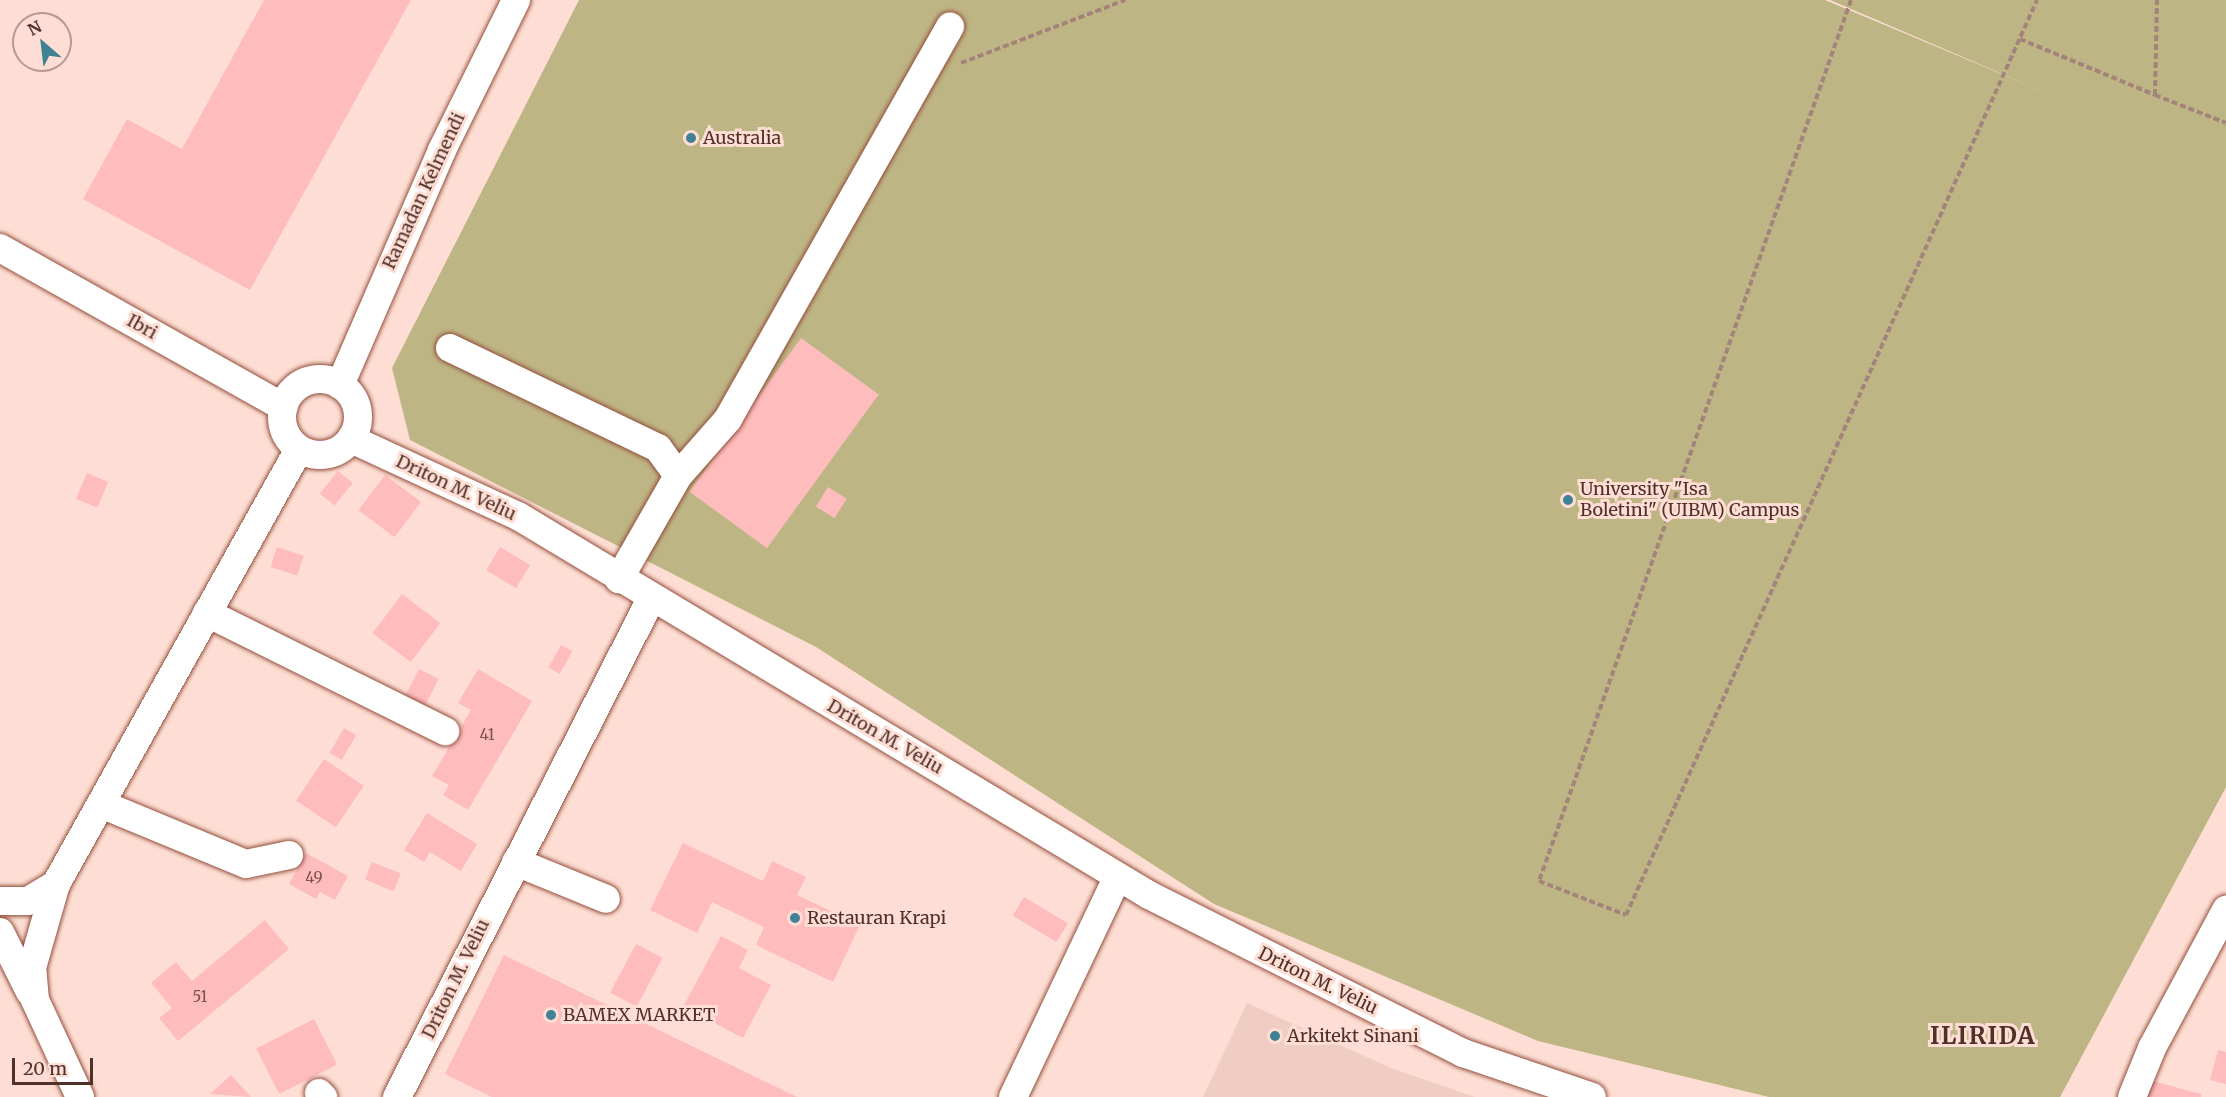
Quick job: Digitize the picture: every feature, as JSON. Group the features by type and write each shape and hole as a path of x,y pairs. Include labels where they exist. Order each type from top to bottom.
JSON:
{"street":[{"name":"Ramadan Kelmendi","path":"340,385 442,150 516,0"},
{"path":"619,579 678,477 728,419 950,26"},
{"name":"Ibri","path":"0,248 283,407"},
{"path":"450,348 658,448 678,477"},
{"path":"306,381 340,385 356,405 351,439 333,453 299,450 284,431 283,407 306,381"},
{"name":"Driton M. Veliu","path":"351,439 518,516 651,599 1118,878 1463,1053 1592,1097"},
{"path":"35,1000 33,961 56,884 299,450"},
{"name":"Driton M. Veliu","path":"397,1097 651,599"},
{"path":"207,613 445,731"},
{"path":"101,804 246,864 289,855"},
{"path":"516,862 606,899"},
{"path":"1012,1097 1118,878"},
{"path":"0,901 28,901 56,884"},
{"path":"2132,1097 2152,1048 2226,910"},
{"path":"0,932 35,1000 80,1097"},
{"path":"2116,1097 2152,1048"}],"path":[{"path":"921,78 1125,0"},
{"path":"1851,0 1539,881 1626,915 2037,0"},
{"path":"2155,95 2157,0"},
{"path":"2020,39 2226,123"}],"shaded area":[{"name":"University \"Isa Boletini\" (UIBM) Campus","path":"579,0 1825,0 2047,93 1830,0 2226,0 2226,787 2060,1097 1769,1097 1538,1041 1214,904 816,647 410,440 392,368"},
{"name":"Arkitekt Sinani","path":"1247,1003 1391,1068 1475,1097 1203,1097"}],"building":[{"path":"264,0 411,0 250,290 83,199 127,119 182,149"},
{"path":"801,338 879,394 767,548 689,492"},
{"path":"338,471 353,483 335,505 320,494"},
{"path":"87,473 108,482 97,508 76,499"},
{"path":"385,475 421,502 394,537 359,510"},
{"path":"828,487 847,499 834,518 816,507"},
{"path":"277,547 304,556 297,576 271,567"},
{"path":"500,547 530,565 516,588 486,570"},
{"path":"402,594 440,623 411,662 373,633"},
{"path":"561,645 572,651 560,674 548,668"},
{"path":"419,669 439,679 424,707 404,698"},
{"path":"478,669 532,701 468,810 443,795 449,785 432,776 471,710 458,703"},
{"path":"344,728 356,735 342,760 330,753"},
{"path":"324,759 364,786 336,827 296,800"},
{"path":"427,813 477,844 461,871 430,852 424,862 404,850"},
{"name":"Restauran Krapi","path":"683,843 763,881 772,861 806,877 797,895 860,925 833,982 756,945 764,927 712,902 697,933 650,910"},
{"path":"306,853 348,876 335,900 320,892 316,899 289,884"},
{"path":"372,862 401,874 394,891 365,880"},
{"path":"1024,897 1068,923 1056,942 1013,916"},
{"path":"265,920 289,949 178,1041 159,1018 172,1008 151,983 176,962 192,981"},
{"path":"721,936 748,950 739,968 771,985 743,1038 683,1007"},
{"path":"636,944 662,958 637,1007 610,993"},
{"name":"BAMEX MARKET","path":"504,955 797,1097 492,1097 445,1074"},
{"path":"314,1019 337,1064 279,1094 256,1049"},
{"path":"2218,1050 2226,1052 2226,1084 2210,1080"},
{"path":"231,1075 251,1097 210,1094"},
{"path":"2149,1080 2201,1094 2201,1097 2145,1097"}],"place":[{"name":"Australia","path":"691,138"},
{"name":"University \"Isa Boletini\" (UIBM) Campus","path":"1568,500"},
{"name":"Restauran Krapi","path":"795,918"},
{"name":"BAMEX MARKET","path":"551,1015"},
{"name":"Arkitekt Sinani","path":"1275,1036"}],"district":[{"name":"ILIRIDA","path":"1983,1036"}]}
